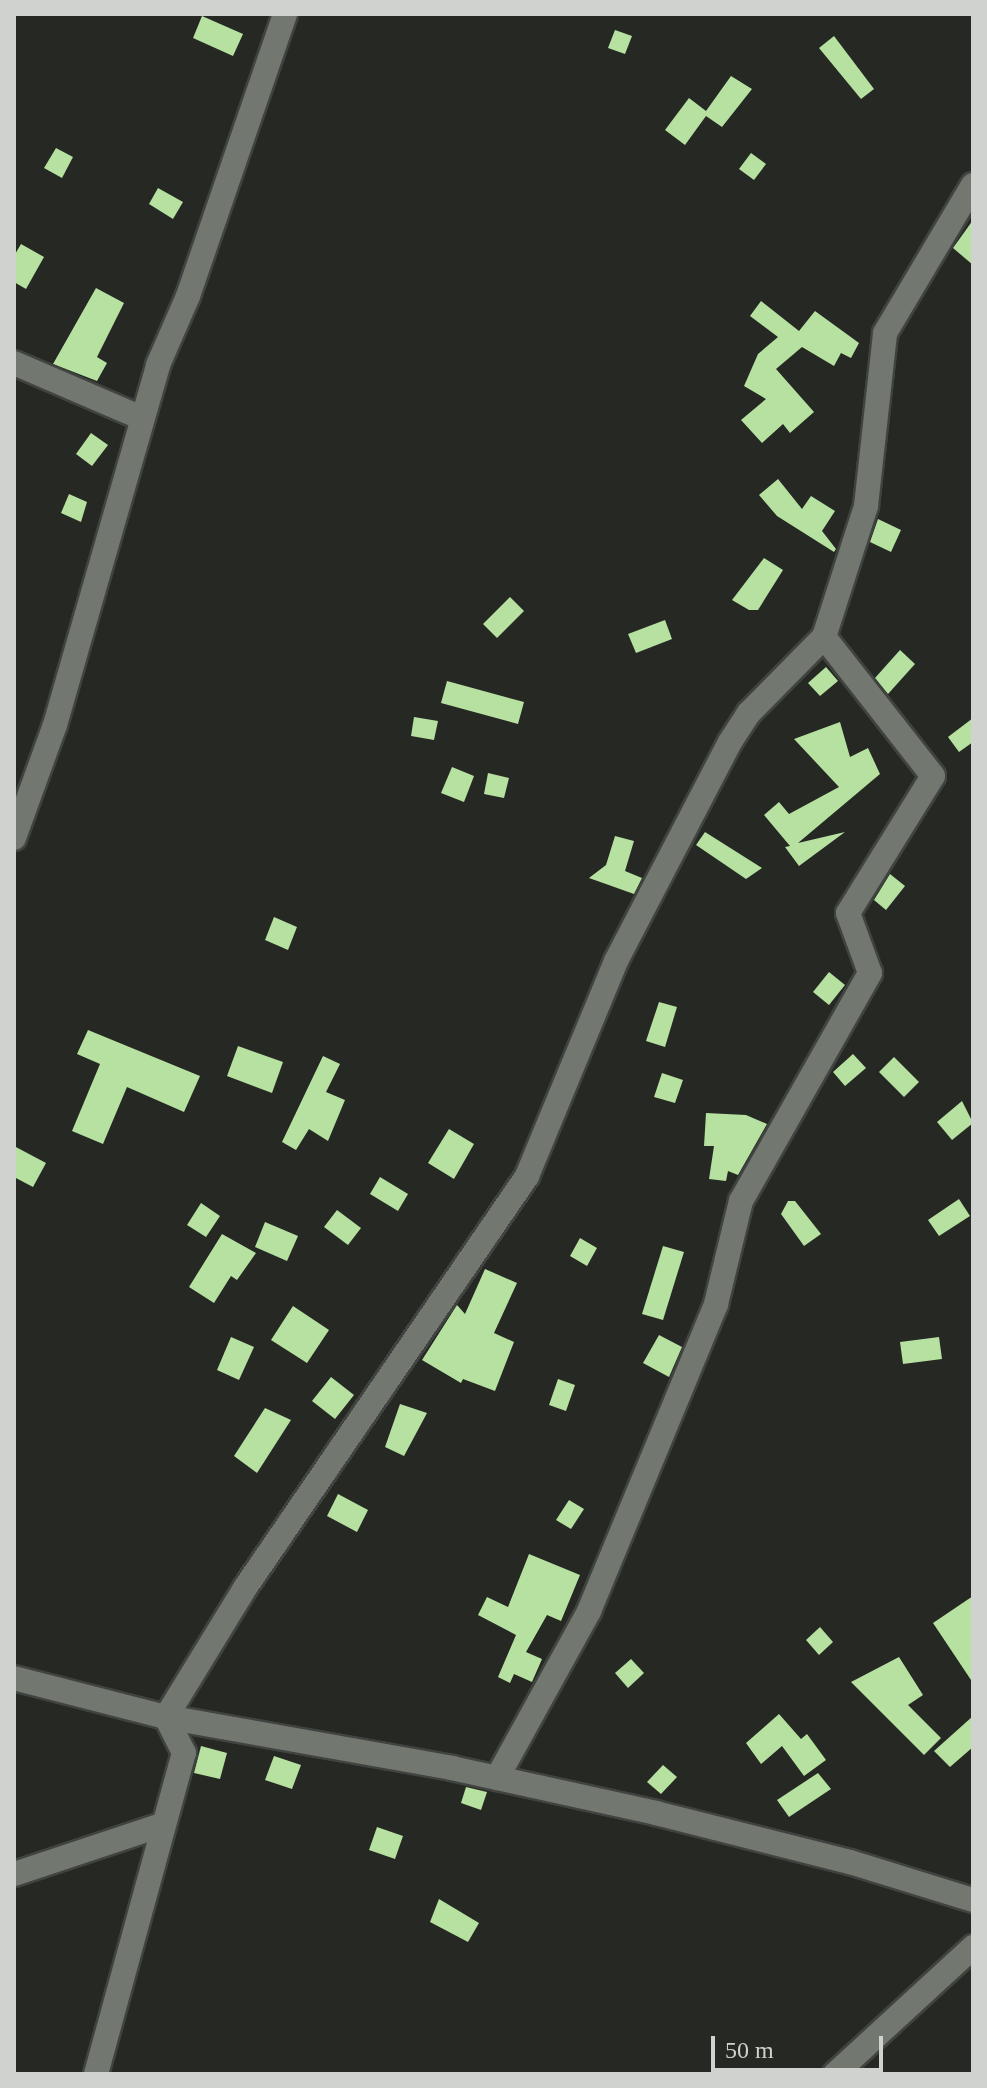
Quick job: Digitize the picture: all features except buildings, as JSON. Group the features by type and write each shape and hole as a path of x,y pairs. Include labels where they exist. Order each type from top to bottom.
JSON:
{"street":[{"path":"17,822 55,725 123,499 142,418 285,14"},
{"path":"166,1717 245,1588 527,1176 616,961 730,742 749,713 824,637 866,506 885,333 973,185"},
{"path":"14,363 142,418"},
{"path":"497,1778 589,1611 649,1471 716,1304 741,1201 870,973 848,913 933,776 824,637"},
{"path":"14,1678 166,1717 497,1778 850,1862 973,1900"},
{"path":"96,2074 161,1825 184,1753 166,1717"},
{"path":"14,1874 161,1825"},
{"path":"835,2074 973,1947"}]}
